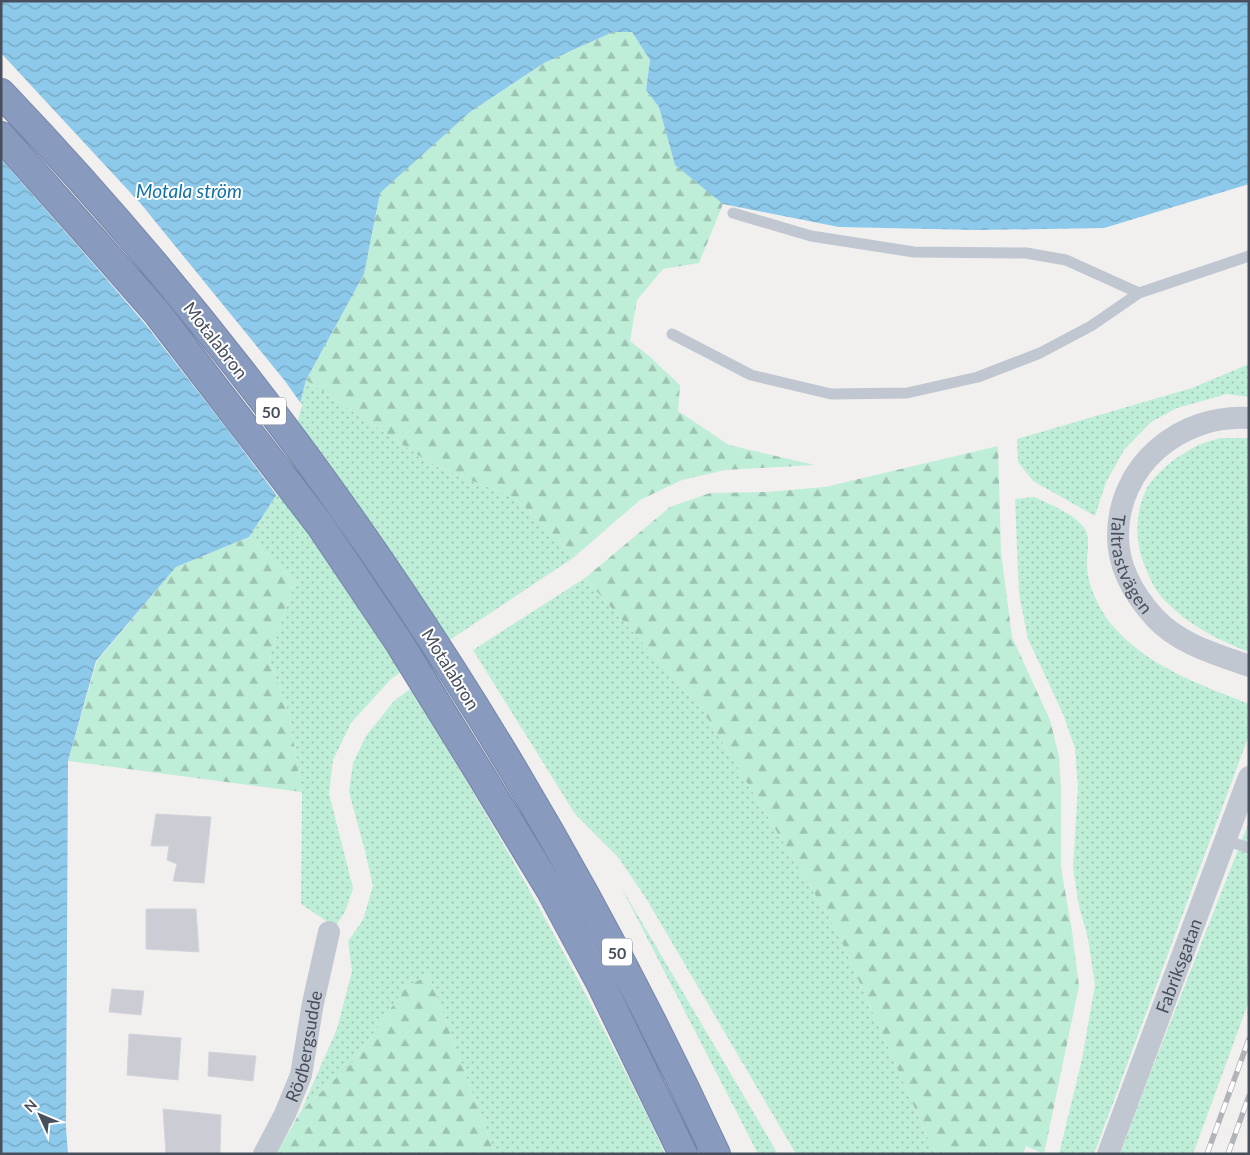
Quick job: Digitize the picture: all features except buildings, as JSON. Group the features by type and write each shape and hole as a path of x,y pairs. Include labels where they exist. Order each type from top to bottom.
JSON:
{"highway":[{"name":"Motalabron","path":"1,93 120,222 180,294 263,399 364,538 425,627 506,755 576,877 625,966 675,1065 716,1154"},
{"name":"Motalabron","path":"1,136 158,314 308,510 400,644 480,772 550,892 601,984 683,1154"}],"street":[{"name":"Taltrastvägen","path":"1249,418 1215,420 1189,428 1166,441 1145,460 1129,484 1120,513 1118,537 1120,556 1126,575 1138,598 1156,619 1181,638 1205,650 1249,666"},
{"name":"Fabriksgatan","path":"1108,1154 1249,777"},
{"name":"Rödbergsudde","path":"264,1154 285,1114 301,1075 313,1003 329,932"}],"lane":[{"path":"733,213 811,236 914,252 1026,253 1066,260 1139,293"},
{"path":"672,334 750,375 831,394 907,393 978,377 1040,353 1091,326 1139,293 1249,256"},
{"path":"1226,840 1249,848"}],"green space":[{"path":"613,32 632,32 650,60 646,90 659,107 675,165 723,204 699,263 663,269 637,300 630,341 680,385 678,411 729,445 815,465 725,470 682,480 640,500 573,558 556,537 515,498 433,465 306,380 364,274 380,193 470,112 544,63"},
{"path":"1249,364 1249,397 1227,394 1177,408 1151,422 1124,450 1106,482 1095,516 1033,481 1018,462 1017,439 1192,388"},
{"path":"306,380 433,465 515,498 556,537 573,558 391,679 351,723 333,760 329,794 353,888 345,912 335,927 301,904 302,792 289,714 269,658 295,582 249,537 277,494"},
{"path":"1220,438 1249,438 1249,652 1204,631 1174,610 1158,593 1150,579 1139,546 1138,517 1142,499 1150,484 1172,461 1198,446"},
{"path":"998,446 1001,552 1012,637 1050,720 1059,756 1061,868 1079,986 1044,1154 1026,1146 1023,1154 935,1154 836,929 704,712 585,578 670,507 710,493 766,492 825,487"},
{"path":"1034,497 1066,513 1078,521 1086,530 1088,546 1087,567 1092,590 1099,606 1112,625 1126,640 1175,673 1249,704 1249,735 1094,1154 1059,1154 1082,1059 1095,985 1088,939 1079,906 1073,868 1078,787 1075,748 1063,714 1028,639 1019,594 1015,499"},
{"path":"249,537 295,582 269,658 289,714 302,792 68,761 97,661 176,567"},
{"path":"585,578 704,712 836,929 935,1154 796,1154 647,900 618,857 575,814 473,650"},
{"path":"410,689 486,814 534,899 581,985 643,1106 665,1154 495,1154 429,975 406,987 353,1062 301,1111 337,1029 352,971 348,941 363,920 373,886 349,792 353,763 366,736 394,701"},
{"path":"1249,822 1249,1001 1193,1154 1120,1154 1148,1079"},
{"path":"620,885 778,1154 758,1154"},
{"path":"429,975 495,1154 276,1154 301,1111 353,1062 406,987"}],"water":[{"name":"Motala ström","path":"1,1 1249,1 1249,184 1104,228 978,230 839,227 723,204 675,165 659,107 646,90 650,60 632,32 613,32 544,63 470,112 380,193 364,274 306,380 277,494 249,537 176,567 96,661 68,761 66,1128 68,1154 1,1154"}],"pier":[{"path":"1,53 141,204 285,381 302,405 278,497 146,325 1,159"}],"railway":[{"path":"1207,1154 1249,1039"},
{"path":"1228,1154 1249,1096"}]}
